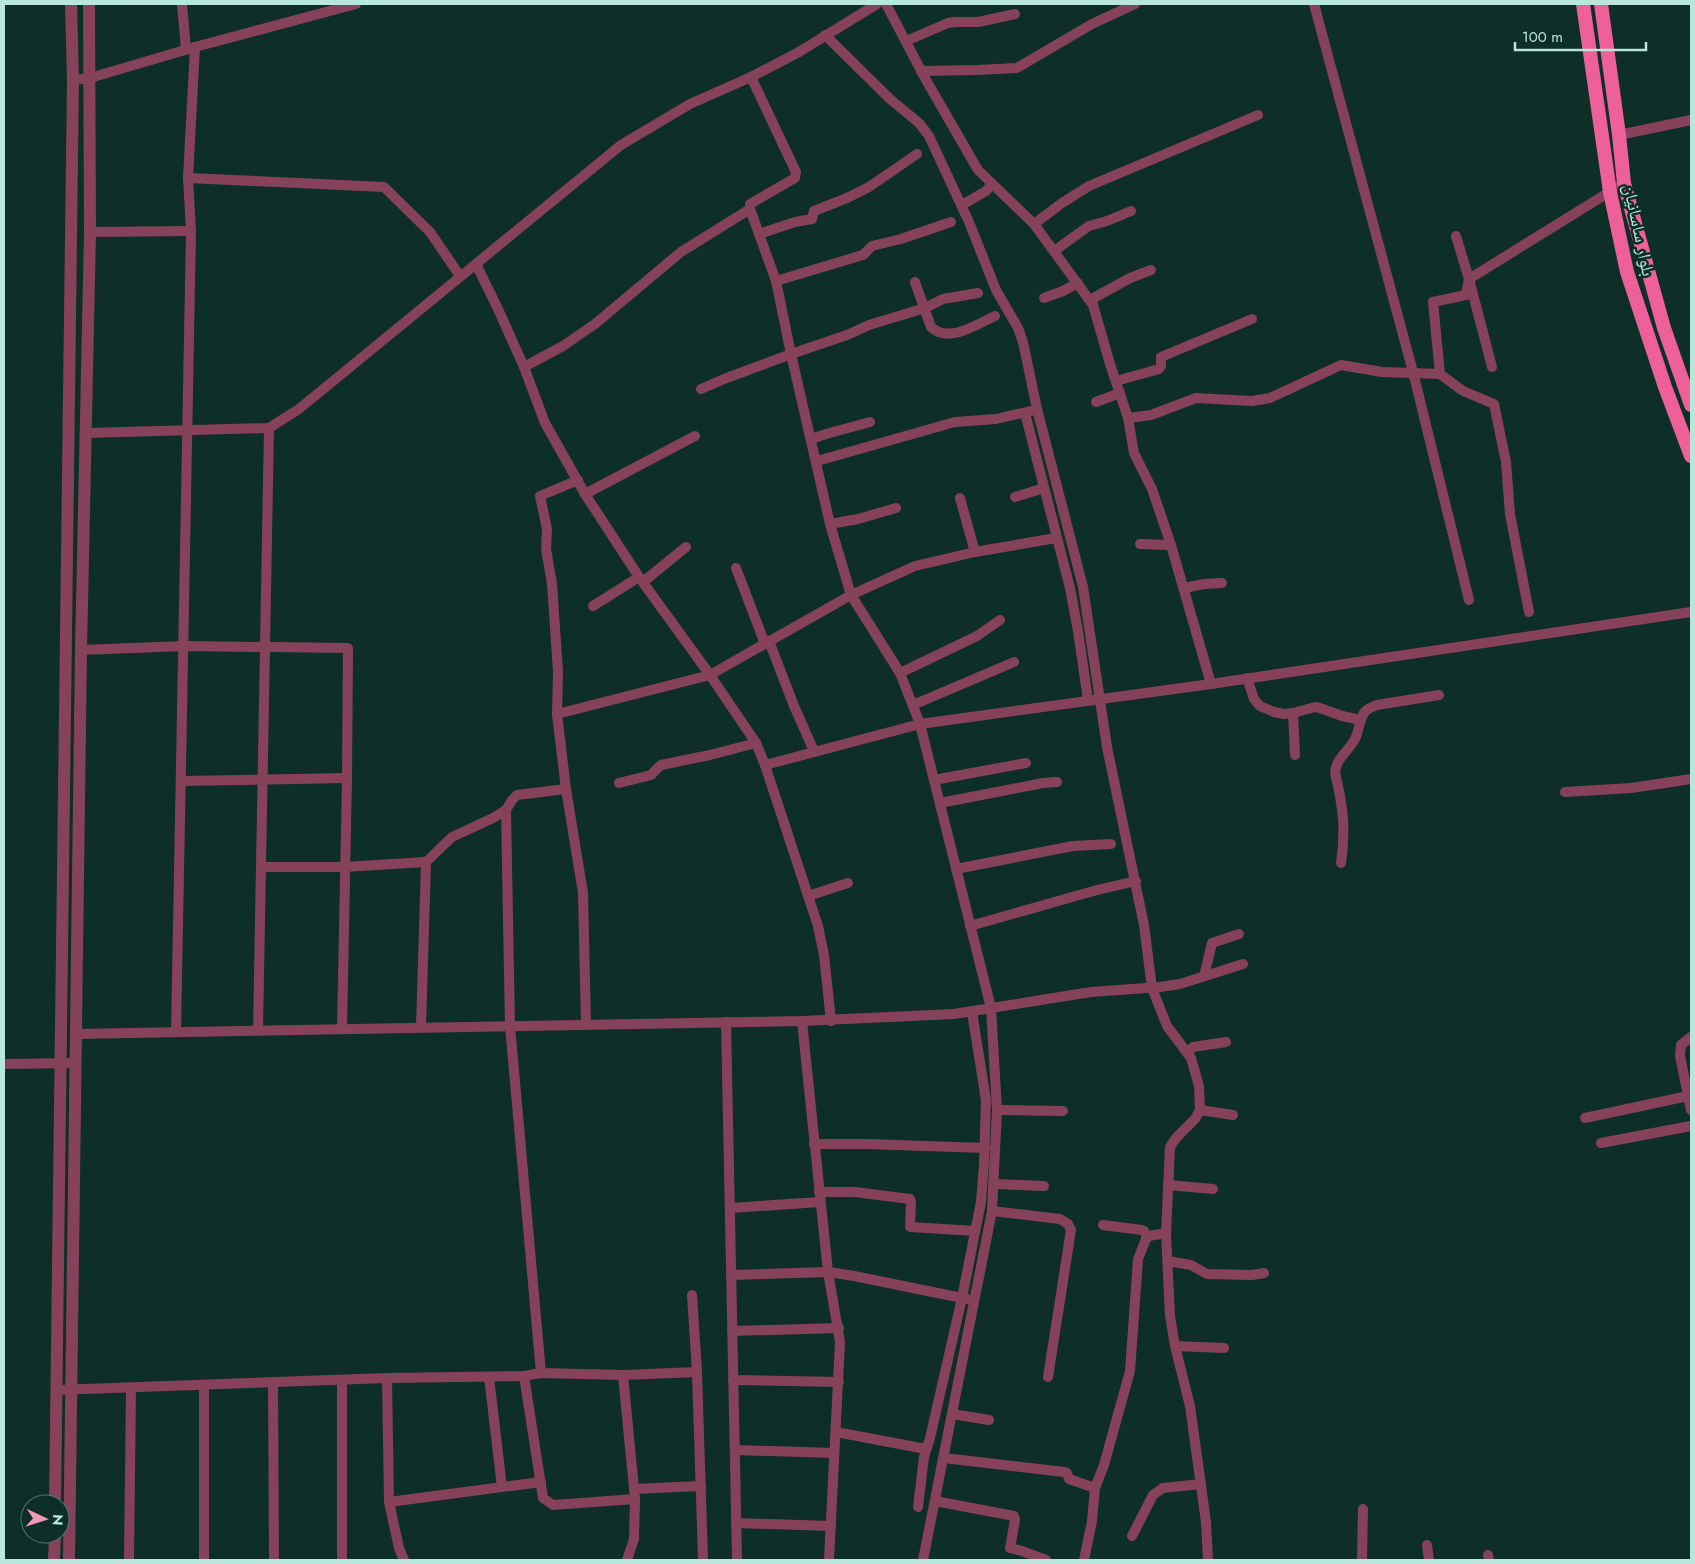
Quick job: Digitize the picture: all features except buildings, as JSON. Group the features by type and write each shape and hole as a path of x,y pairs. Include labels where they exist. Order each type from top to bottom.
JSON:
{"highway":[{"name":"بلوار ساسانیان","path":"1584,4 1610,192 1627,272 1665,388 1691,456"},
{"name":"بلوار ساسانیان","path":"1601,4 1624,183 1664,328 1691,405"}],"street":[{"path":"55,1494 73,80 70,4"},
{"path":"69,1560 81,650 90,232 89,4"},
{"path":"176,1032 191,231 188,178 190,48 182,4"},
{"path":"73,80 90,78 340,6 356,4"},
{"path":"87,432 269,428 300,409 622,145 690,104 751,77 799,52 877,4"},
{"path":"886,4 921,71 978,170 1034,224 1093,305 1128,418 1134,453 1152,489 1171,545 1211,684"},
{"path":"921,71 1017,68 1092,24 1135,4"},
{"path":"1314,4 1413,372 1469,600"},
{"path":"906,42 948,23 978,22 1016,14"},
{"path":"825,35 890,99 919,123 929,136 962,205 996,290 1018,328 1023,342 1037,408 1083,587 1107,747 1136,881 1152,988 1167,1026 1187,1052 1194,1065 1199,1086 1200,1110 1195,1119 1176,1138 1170,1147 1166,1233 1170,1316 1174,1346 1190,1406 1206,1522 1208,1560"},
{"path":"751,77 797,175 750,204 750,209 776,281 830,524 851,595 900,673 920,724 991,1008 997,1110 992,1207 923,1560"},
{"path":"1034,224 1089,186 1258,115"},
{"path":"1619,135 1691,120"},
{"path":"759,234 795,222 812,219 814,211 869,187 917,154"},
{"path":"188,178 384,187 430,232 460,276"},
{"path":"1440,374 1433,302 1466,295 1469,279 1624,183"},
{"path":"962,205 986,191 992,184"},
{"path":"524,367 563,346 594,324 681,252 750,209"},
{"path":"1054,251 1089,226 1130,211"},
{"path":"776,281 863,255 872,246 901,239 951,222"},
{"path":"90,232 191,231"},
{"path":"1456,236 1492,367"},
{"path":"476,264 524,367 545,423 585,494 641,580 710,675 756,743 766,765 818,926 824,955 832,1020"},
{"path":"1090,300 1130,278 1151,270"},
{"path":"914,282 931,327 934,329 951,334 994,316"},
{"path":"1044,298 1078,283"},
{"path":"701,389 869,325 925,308 943,299 978,293"},
{"path":"1116,381 1159,369 1161,357 1252,319"},
{"path":"1128,418 1151,416 1196,398 1252,401 1270,398 1340,365 1382,372 1440,374 1463,391 1494,404 1506,462 1510,514 1529,612"},
{"path":"1096,402 1120,393"},
{"path":"817,461 956,422 996,419 1025,413 1037,408"},
{"path":"1025,413 1070,588 1088,700"},
{"path":"811,439 870,422"},
{"path":"258,1030 269,428"},
{"path":"585,494 695,436"},
{"path":"578,480 540,496 547,529 546,549 552,584 558,671 557,714 582,893 586,1024"},
{"path":"1015,497 1044,488"},
{"path":"960,498 974,552"},
{"path":"830,524 896,508"},
{"path":"557,714 710,675 851,595 916,566 974,552 1056,538"},
{"path":"1140,544 1171,545"},
{"path":"593,606 641,580 686,547"},
{"path":"736,568 814,752"},
{"path":"1184,588 1222,583"},
{"path":"766,765 920,724 1211,684 1691,612"},
{"path":"900,673 977,636 1000,620"},
{"path":"81,650 184,646 348,648 342,1029"},
{"path":"913,705 1014,662"},
{"path":"1247,678 1254,699 1260,706 1274,712 1293,713 1320,708 1361,720"},
{"path":"1341,863 1344,820 1335,766 1356,738 1364,712 1377,705 1439,695"},
{"path":"1293,713 1295,754"},
{"path":"619,783 651,775 661,766 756,743"},
{"path":"934,780 1026,763"},
{"path":"181,781 347,778"},
{"path":"1565,792 1631,788 1691,779"},
{"path":"940,803 1057,782"},
{"path":"261,867 344,868 426,862 452,837 506,810 517,794 566,789"},
{"path":"506,810 510,1026 541,1374"},
{"path":"956,869 1073,846 1111,844"},
{"path":"421,1027 426,862"},
{"path":"970,926 1136,881"},
{"path":"808,896 848,883"},
{"path":"1204,976 1212,943 1239,934"},
{"path":"75,1034 586,1024 802,1022 972,1012 1091,992 1180,984 1243,964"},
{"path":"918,1508 926,1449 962,1298 980,1202 985,1148 986,1100 972,1012"},
{"path":"726,1022 737,1560"},
{"path":"802,1022 828,1272 839,1328 839,1382 829,1560"},
{"path":"1691,1037 1681,1045 1680,1056 1691,1110"},
{"path":"1187,1052 1193,1047 1226,1042"},
{"path":"4,1064 75,1063"},
{"path":"1585,1118 1688,1096"},
{"path":"997,1110 1063,1111"},
{"path":"1200,1110 1233,1115"},
{"path":"1601,1143 1691,1126"},
{"path":"814,1144 985,1148"},
{"path":"994,1184 1044,1186"},
{"path":"1168,1185 1213,1189"},
{"path":"730,1208 855,1192 910,1199 910,1227 975,1231"},
{"path":"980,1202 992,1207 1060,1219 1068,1224 1072,1230 1048,1377"},
{"path":"1103,1225 1142,1230 1148,1237"},
{"path":"1148,1237 1166,1233"},
{"path":"1084,1560 1092,1521 1095,1488 1104,1465 1130,1371 1138,1259 1148,1237"},
{"path":"1168,1261 1191,1265 1207,1274 1252,1275 1264,1273"},
{"path":"731,1275 828,1272 975,1301"},
{"path":"692,1295 697,1372 702,1560"},
{"path":"732,1331 839,1328"},
{"path":"1174,1346 1224,1348"},
{"path":"57,1390 387,1378 488,1377 541,1374 624,1375 697,1372"},
{"path":"624,1375 634,1494 634,1539 627,1560"},
{"path":"524,1376 543,1498 553,1505 701,1486"},
{"path":"488,1377 502,1487"},
{"path":"387,1378 389,1502 399,1548 404,1560"},
{"path":"342,1380 342,1560"},
{"path":"733,1380 839,1382"},
{"path":"273,1383 274,1560"},
{"path":"204,1385 204,1560"},
{"path":"129,1560 131,1388"},
{"path":"952,1414 989,1420"},
{"path":"836,1432 926,1449"},
{"path":"734,1450 834,1453"},
{"path":"944,1458 1064,1472 1067,1473 1069,1479 1095,1488"},
{"path":"389,1502 541,1482"},
{"path":"1132,1536 1157,1490 1201,1484"},
{"path":"935,1501 1014,1516 1010,1548 1046,1560"},
{"path":"1362,1560 1363,1509"},
{"path":"736,1523 831,1526"},
{"path":"54,1560 55,1544"},
{"path":"1427,1545 1429,1560"}]}
